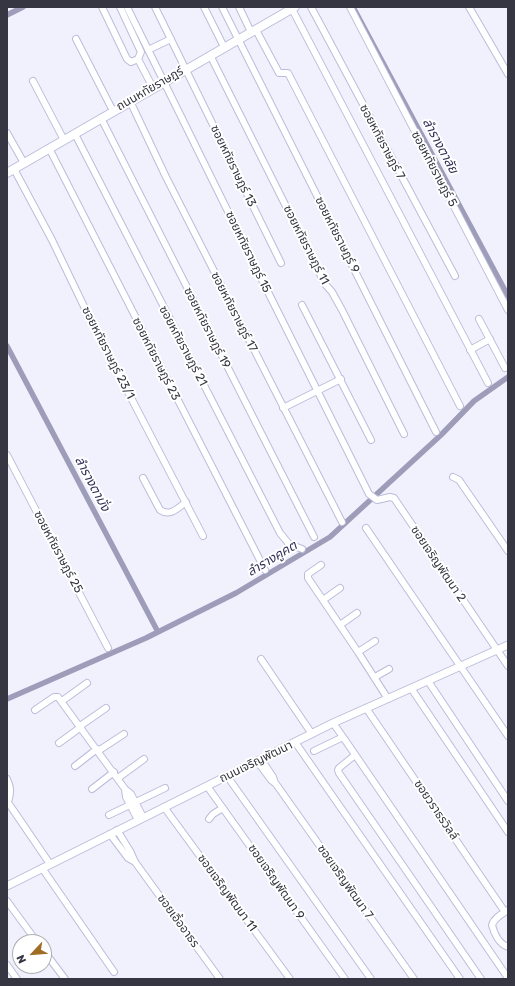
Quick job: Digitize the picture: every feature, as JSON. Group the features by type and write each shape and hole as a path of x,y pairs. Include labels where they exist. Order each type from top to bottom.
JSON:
{"main road":[{"name":"ถนนหทัยราษฎร์","path":"10,171 293,8"}],"street":[{"path":"102,7 127,59 131,62 138,58 141,52 120,7"},
{"name":"ซอยหทัยราษฎร์ 15","path":"127,7 371,496"},
{"name":"ซอยหทัยราษฎร์ 13","path":"154,7 281,263"},
{"path":"204,7 224,47"},
{"name":"ซอยหทัยราษฎร์ 9","path":"222,7 436,432"},
{"path":"239,7 279,73 288,73 460,406"},
{"name":"ซอยหทัยราษฎร์ 7","path":"311,7 455,276"},
{"name":"ซอยหทัยราษฎร์ 5","path":"350,7 508,310"},
{"path":"469,7 508,74"},
{"path":"293,8 488,383"},
{"path":"76,39 113,111"},
{"path":"148,50 170,39"},
{"name":"ซอยหทัยราษฎร์ 11","path":"210,55 325,284 332,292 342,310 404,434"},
{"path":"138,58 153,88"},
{"path":"33,81 64,140"},
{"name":"ซอยหทัยราษฎร์ 17","path":"130,101 166,177 342,522"},
{"name":"ซอยหทัยราษฎร์ 19","path":"101,118 314,537"},
{"path":"7,133 24,163"},
{"name":"ซอยหทัยราษฎร์ 21","path":"75,134 280,533 289,544 302,549"},
{"name":"ซอยหทัยราษฎร์ 23","path":"49,148 265,570"},
{"name":"ซอยหทัยราษฎร์ 23/1","path":"10,171 52,240 91,321 203,536"},
{"path":"302,305 372,440"},
{"path":"479,319 505,368"},
{"path":"470,350 490,340"},
{"path":"283,408 340,379"},
{"name":"ซอยหทัยราษฎร์ 25","path":"7,455 108,648"},
{"path":"453,477 459,480 508,551"},
{"path":"143,478 160,510 164,513 170,513 186,502"},
{"name":"ซอยเจริญพัฒนา 2","path":"371,496 377,500 390,497 394,498 497,650"},
{"path":"366,528 508,736"},
{"path":"321,565 307,576 388,699"},
{"path":"323,600 340,588"},
{"path":"340,625 357,614"},
{"path":"358,652 374,641"},
{"name":"ถนนเจริญพัฒนา","path":"7,886 333,723 508,645"},
{"path":"497,650 508,666"},
{"path":"261,659 312,734"},
{"path":"374,678 389,669"},
{"path":"428,681 508,801"},
{"path":"62,701 87,683"},
{"path":"411,688 508,832"},
{"path":"35,710 54,697 58,697 62,701 125,789 131,794 132,803 140,819"},
{"path":"59,744 80,726 106,708"},
{"name":"ซอยวราธรวิลล์","path":"366,708 507,911 492,922 492,925 498,939 508,947"},
{"path":"333,723 508,978"},
{"path":"75,766 124,734"},
{"path":"314,751 342,737"},
{"path":"295,742 460,979"},
{"path":"355,755 339,768 339,773 481,979"},
{"path":"92,789 144,759"},
{"name":"ซอยเจริญพัฒนา 7","path":"259,760 273,777 276,784 414,979"},
{"path":"227,776 371,979"},
{"path":"7,779 10,784 11,794 7,802 50,864"},
{"name":"ซอยเจริญพัฒนา 9","path":"207,786 345,979"},
{"path":"109,815 165,788"},
{"name":"ซอยเจริญพัฒนา 11","path":"164,807 290,979"},
{"path":"209,819 213,814 222,808"},
{"name":"ซอยเอิ้ออาธร","path":"117,830 132,854 135,862 220,979"},
{"name":"ซอยเอิ้ออาธร","path":"110,834 128,858 135,862"},
{"path":"42,868 114,972"},
{"path":"7,901 32,934"},
{"path":"52,962 65,979"},
{"path":"7,965 17,979"}],"waterway":[{"path":"7,15 23,7"},
{"name":"ลำรางตาลัย","path":"353,7 508,296"},
{"name":"ลำรางตามั่ง","path":"7,346 158,632"},
{"name":"ลำรางคูคต","path":"7,699 146,638 236,593 330,537 441,435 474,401 508,377"}]}
